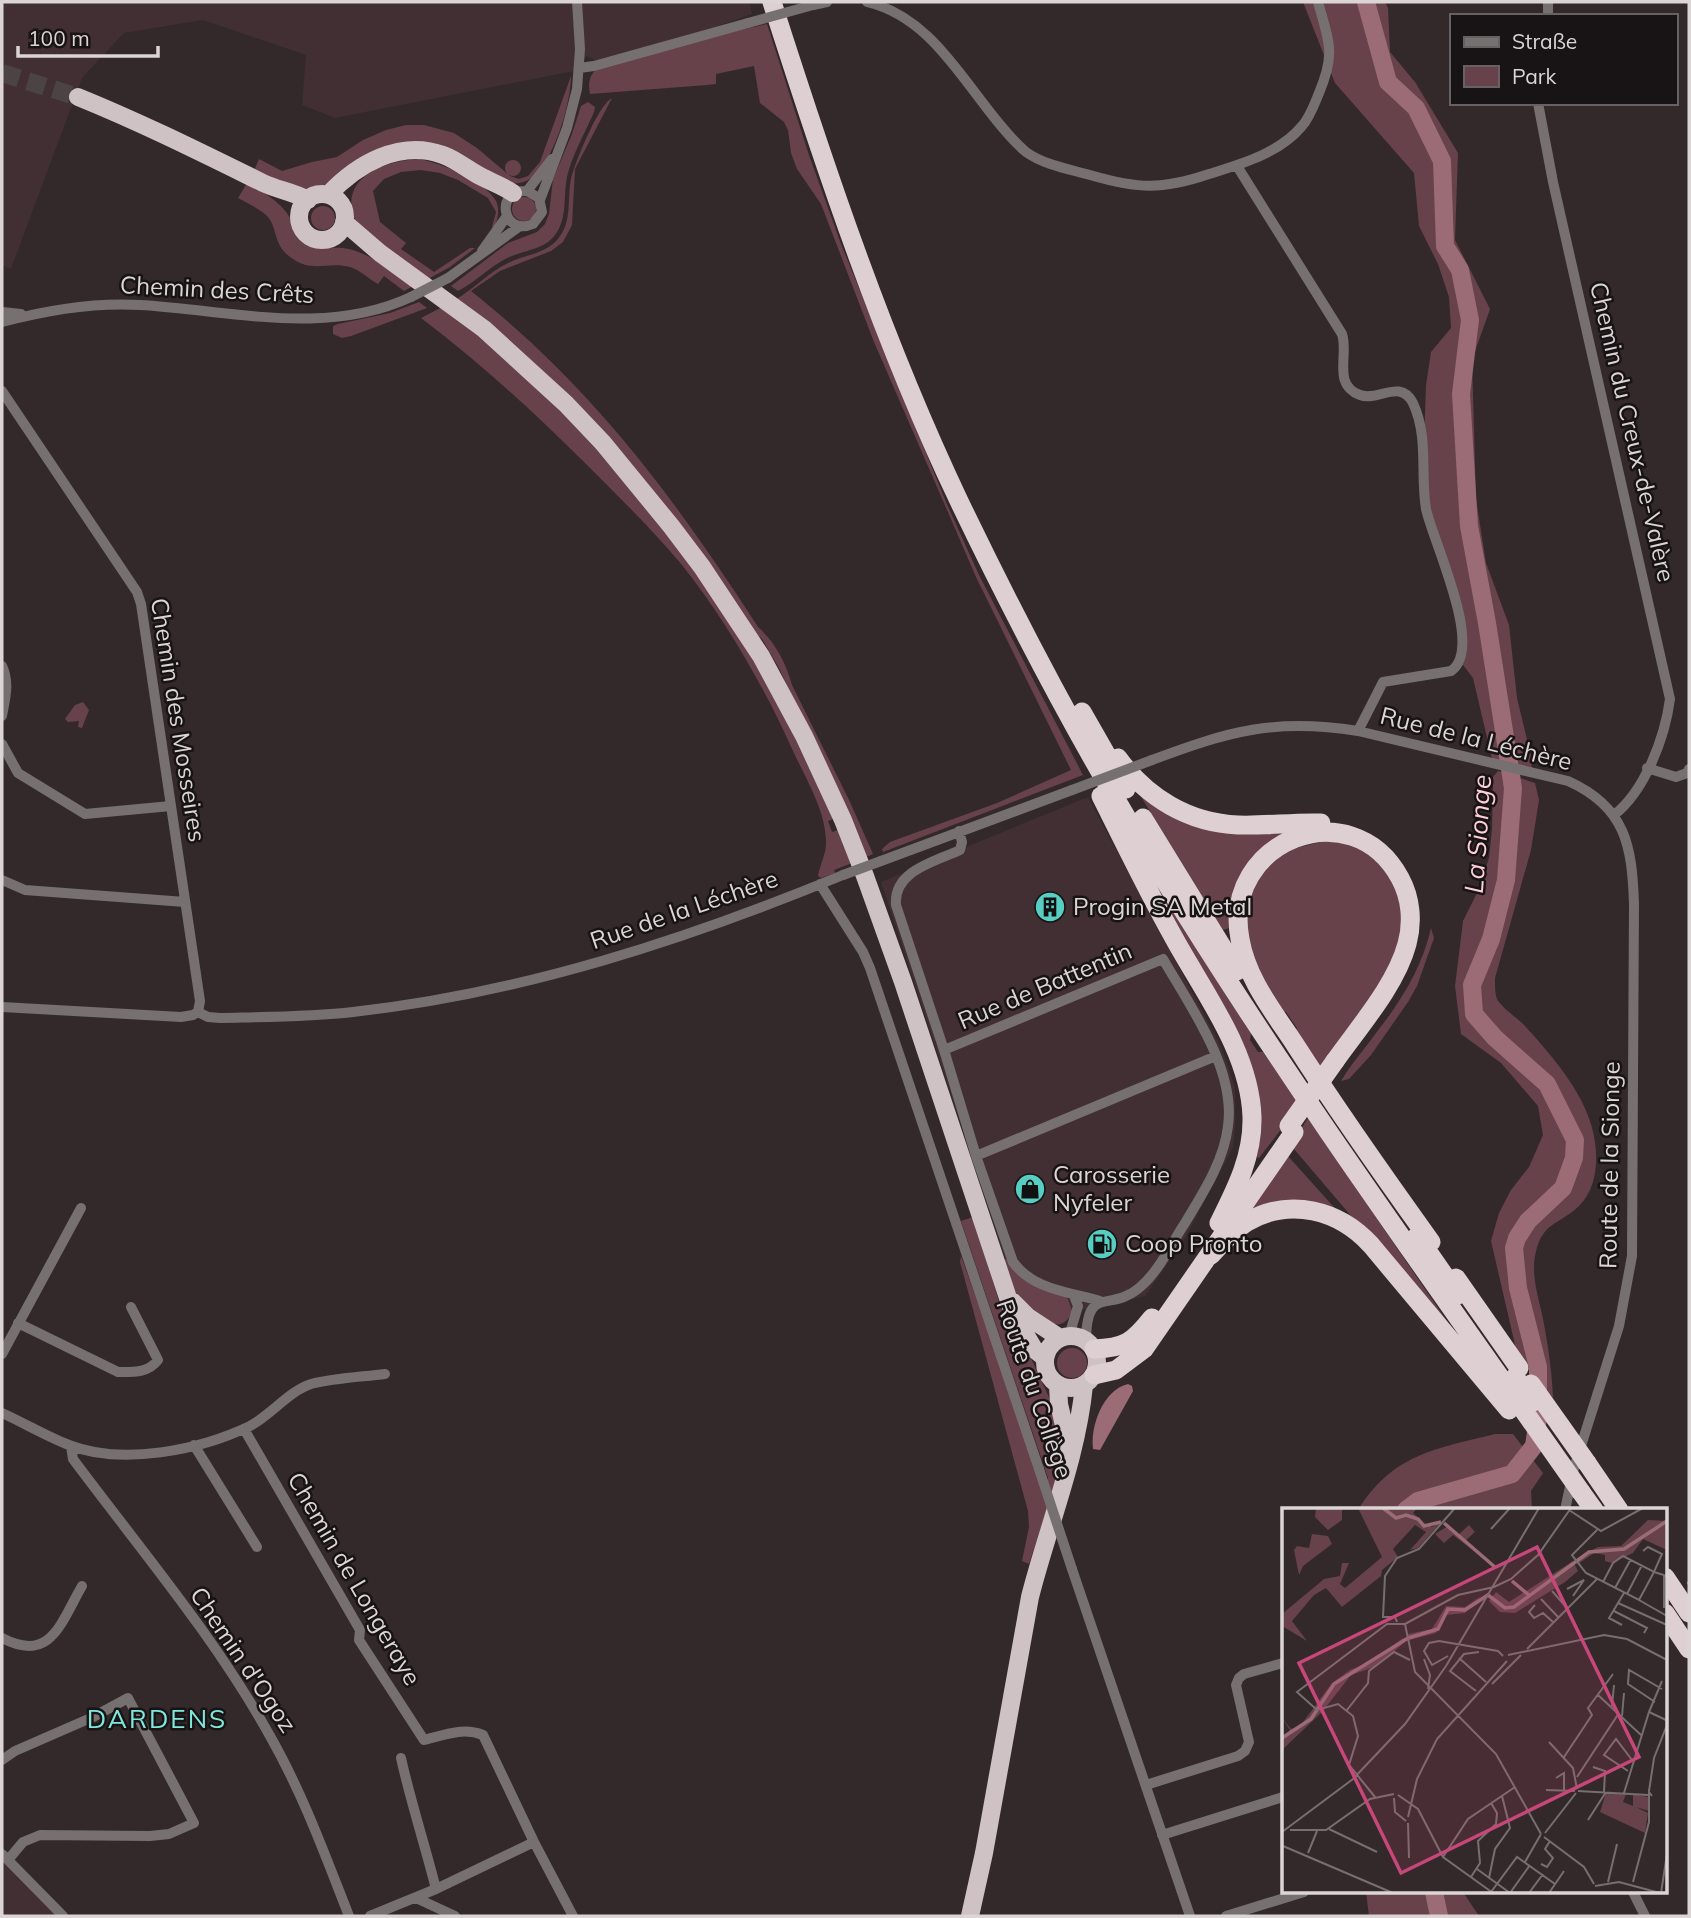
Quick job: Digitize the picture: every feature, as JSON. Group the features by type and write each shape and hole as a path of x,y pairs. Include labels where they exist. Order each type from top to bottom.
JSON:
{"highway":[{"path":"762,2 822,187 893,368 979,570 1220,1021 1242,1068 1251,1105 1250,1144 1238,1185 1219,1223"},
{"path":"772,2 830,183 899,362 957,497 1053,688 1207,949 1351,1164 1514,1387 1586,1491 1616,1508"},
{"path":"785,2 845,187 898,328 984,522 1075,701 1142,817 1259,1006 1586,1491 1607,1508"},
{"path":"78,97 169,136 265,184 304,207"},
{"path":"514,201 496,195 479,176 463,164 442,154 421,150 400,151 384,155 361,169 337,214 319,240 312,238 300,226 304,207 317,195 337,214 380,253 484,329 584,423 671,526 761,656 824,778 865,876 1018,1324 1034,1349 1045,1359"},
{"path":"1075,701 1133,776 1151,793 1178,810 1209,821 1228,824 1311,823 1342,826 1376,840 1400,863 1413,888 1418,908 1419,927 1415,948 1395,989 1337,1064"},
{"path":"1077,1341 1047,1350 1045,1359 1047,1374 1058,1385 1071,1389 1116,1370 1144,1349 1211,1255 1292,1129 1337,1064 1396,971 1407,944 1410,915 1404,886 1385,858 1370,846 1353,837 1321,833 1301,836 1276,848 1258,863 1247,880 1240,899 1238,922 1246,964 1254,982 1330,1097 1514,1387"},
{"path":"1009,1296 1028,1317 1077,1341 1119,1347 1137,1336 1292,1129"},
{"path":"1211,1255 1239,1227 1269,1212 1299,1208 1332,1216 1366,1240 1514,1387"},
{"path":"970,1916 984,1853 1030,1597 1070,1458 1089,1380 1097,1365 1077,1341"},
{"path":"1058,1385 1070,1458"},
{"path":"1666,1578 1689,1613"},
{"path":"1666,1592 1689,1626"},
{"path":"1666,1614 1689,1649"}],"street":[{"name":"Chemin des Crêts","path":"2,312 24,314 103,304 141,305 251,318 304,319 365,311 411,297 448,278 520,226 530,226 538,219 542,209 540,200 570,117 579,68 580,29 577,2"},
{"path":"579,68 606,63 827,2"},
{"path":"867,2 896,11 921,29 1026,152 1038,159 1119,183 1151,187 1178,185 1237,166 1287,140 1303,125 1310,115 1331,58 1328,35 1318,2"},
{"name":"Chemin du Creux-de-Valère","path":"1538,105 1556,195 1670,699 1667,719 1634,796 1614,815"},
{"name":"Chemin des Crêts","path":"478,256 514,201 556,154"},
{"name":"Rue de la Léchère","path":"1237,166 1342,334 1345,350 1342,374 1348,387 1365,397 1392,390 1408,397 1413,405 1424,445 1426,510 1456,603 1462,654 1458,665 1451,671 1383,682 1358,731"},
{"path":"520,226 512,223 514,201 535,194 540,200"},
{"name":"Chemin des Crêts","path":"2,322 24,314"},
{"name":"Chemin des Mosseires","path":"2,391 136,592 141,604 200,1001 198,1012"},
{"path":"2,666 7,677 2,716"},
{"name":"Rue de la Léchère","path":"2,1007 181,1017 198,1012 208,1017 220,1018 327,1014 477,993 608,960 1202,741 1257,728 1296,725 1358,731 1532,772 1581,787 1605,804 1614,815"},
{"path":"2,744 18,773 85,814 171,806"},
{"path":"1647,768 1676,777 1689,769"},
{"name":"Route de la Sionge","path":"1565,1508 1574,1468 1619,1326 1632,1255 1633,877 1628,845 1614,815"},
{"path":"944,1050 895,905 895,897 897,887 908,874 960,850 962,842 959,831"},
{"path":"2,880 25,890 185,902"},
{"name":"Route du Collège","path":"820,884 863,952 870,968 1190,1916"},
{"name":"Rue de Battentin","path":"1163,960 1216,1056 1226,1092 1229,1118 1224,1144 1211,1179 1148,1279 1130,1294 1100,1301 1074,1296 1031,1280 1013,1262 976,1156 944,1050 1163,960"},
{"path":"976,1156 1216,1056"},
{"path":"2,1354 6,1336 19,1323 81,1208"},
{"path":"1074,1296 1078,1306 1077,1341"},
{"path":"1077,1341 1088,1315 1100,1301"},
{"path":"19,1323 118,1372 136,1373 152,1368 158,1360 131,1307"},
{"path":"2,1412 71,1446 99,1452 142,1455 194,1446 229,1436 258,1422 309,1385 385,1374"},
{"name":"Chemin de Longeraye","path":"244,1429 360,1630 359,1640 424,1740 460,1731 483,1735 573,1916"},
{"name":"Chemin d'Ogoz","path":"71,1446 73,1459 231,1671 270,1735 306,1804 349,1916"},
{"path":"194,1446 257,1547"},
{"path":"2,1638 20,1648 43,1644 54,1635 82,1586"},
{"path":"1146,1785 1238,1756 1245,1751 1249,1742 1236,1685 1238,1678 1282,1664"},
{"path":"2,1760 15,1751 93,1717 128,1698 194,1822 169,1834 40,1835 23,1842 5,1857 62,1916"},
{"path":"401,1758 436,1889"},
{"path":"1162,1835 1282,1797"},
{"path":"370,1916 436,1889 534,1842"},
{"path":"1226,1916 1298,1894"},
{"path":"1634,1894 1645,1916"},
{"path":"416,1898 455,1916"}],"shaded area":[{"path":"2,2 749,2 752,14 678,40 596,61 587,56 574,71 335,118 302,105 306,55 203,20 124,33 82,78 11,269 2,265"},
{"path":"1088,797 1221,1046 1235,1087 1235,1129 1233,1147 1185,1238 1145,1296 1060,1315 1012,1280 881,882"},
{"path":"1128,1384 1133,1391 1100,1450 1093,1449 1094,1430 1100,1410 1112,1393"},
{"path":"2,1854 57,1916 2,1916"}],"green space":[{"path":"1303,2 1385,2 1388,8 1390,52 1415,82 1458,153 1455,240 1490,309 1472,360 1476,499 1486,563 1509,625 1517,698 1531,756 1532,772 1493,763 1473,678 1460,661 1462,638 1429,521 1424,445 1426,385 1431,352 1451,328 1449,297 1438,264 1419,226 1414,173 1335,83"},
{"path":"767,24 841,244 946,502 979,575 1083,775 883,852 882,849 890,842 997,803 1071,770 976,577 874,342 821,204 797,169 791,153 788,130 784,122 760,103 754,66 716,74 716,84 590,94 590,80 597,69 713,36"},
{"path":"571,76 568,102 559,134 544,163 536,174 526,181 508,183 455,151 414,141 377,150 329,184 309,190 287,186 254,171 259,159 282,171 337,157 363,140 386,130 406,125 424,125 454,133 477,148 510,176 519,179 528,176 540,162"},
{"path":"612,98 575,169 572,225 563,242 551,251 500,271 471,291 556,366 629,447 695,533 758,627 775,646 873,854 864,858 780,670 762,639 701,555 455,300 501,267 549,247 560,236 566,223 571,179 577,161 600,111"},
{"path":"588,102 595,107 594,112 569,169 562,221 555,235 539,247 500,262 458,291 451,286 508,243 537,232 545,224 549,214 553,179 581,106"},
{"path":"420,159 439,164 473,180 496,201 498,211 494,228 492,227 496,212 488,198 458,180 440,173 421,170 401,172 384,179 373,191 380,222 406,243 401,249 434,272 470,248 475,248 428,279 358,226 352,210 352,196 357,185 366,176 391,163"},
{"path":"513,160 521,168 513,176 505,168"},
{"path":"247,183 282,207 306,243 317,247 343,248 366,255 415,285 404,291 384,276 378,284 350,267 314,266 293,259 281,248 273,225 266,215 238,198"},
{"path":"524,197 533,200 536,209 533,218 524,221 515,218 512,209 515,200"},
{"path":"323,206 332,209 335,218 332,227 323,230 314,227 311,218 314,209"},
{"path":"419,302 427,308 351,336 342,338 333,334 333,326 338,324 390,313"},
{"path":"444,306 560,408 596,446 689,563 753,658 784,715 833,819 828,821 832,832 838,830 852,863 834,870 835,873 821,878 818,876 826,840 814,795 757,679 698,586 646,525 564,442 484,369 421,318"},
{"path":"83,702 89,710 82,728 78,727 79,721 68,722 65,719 75,705"},
{"path":"1498,771 1535,783 1539,800 1531,850 1495,978 1496,997 1558,1064 1578,1094 1591,1125 1596,1150 1595,1176 1585,1199 1546,1230 1535,1256 1535,1279 1548,1348 1553,1398 1516,1349 1491,1241 1499,1213 1511,1190 1529,1167 1543,1135 1538,1106 1501,1063 1461,1034 1455,986 1463,921 1477,893 1489,858 1493,777"},
{"path":"1132,782 1179,815 1298,826 1277,842 1233,927 1223,930"},
{"path":"1333,839 1368,851 1394,878 1404,911 1396,957 1323,1074 1295,1032 1297,1028 1286,1012 1282,1012 1253,964 1243,918 1254,880 1279,852"},
{"path":"1168,903 1251,1033 1250,1040 1258,1052 1263,1052 1300,1105 1259,1158 1252,1155 1256,1118 1162,905"},
{"path":"1431,928 1434,938 1417,986 1408,1002 1371,1055 1349,1079 1341,1081 1402,996 1422,957"},
{"path":"1308,1118 1453,1330 1450,1332 1294,1149 1292,1143"},
{"path":"1287,1155 1341,1215 1332,1212 1240,1222"},
{"path":"973,1217 1001,1308 1029,1354 1053,1406 1060,1433 1059,1473 1029,1564 1022,1561 1029,1527 1028,1511 960,1262 961,1256 1044,1487 1048,1478 961,1221"},
{"path":"1007,1259 1067,1297 1072,1311 1068,1319 1062,1324 1055,1324 1032,1313 1010,1281 1003,1260"},
{"path":"1072,1348 1083,1352 1087,1363 1083,1374 1072,1378 1061,1374 1057,1363 1061,1352"},
{"path":"1495,1434 1513,1434 1543,1473 1531,1491 1532,1508 1359,1508 1371,1491 1401,1465 1453,1444"},
{"path":"1366,1894 1464,1894 1479,1916 1369,1916"}],"waterway":[{"name":"La Sionge","path":"1366,2 1388,82 1416,108 1442,161 1445,246 1460,270 1470,320 1461,394 1469,526 1513,788 1506,880 1491,939 1472,985 1474,1014 1495,1038 1547,1084 1575,1140 1574,1158 1563,1188 1528,1221 1514,1248 1518,1288 1538,1367 1538,1418 1534,1446 1512,1474 1418,1501 1409,1508"},
{"name":"La Sionge","path":"1434,1894 1439,1916"}],"tunnel":[{"path":"2,73 78,97"}],"place":[{"name":"Progin SA Metal","path":"1050,907"},
{"name":"Carosserie Nyfeler","path":"1030,1189"},
{"name":"Coop Pronto","path":"1102,1244"}],"district":[{"name":"DARDENS","path":"157,1719"}]}
